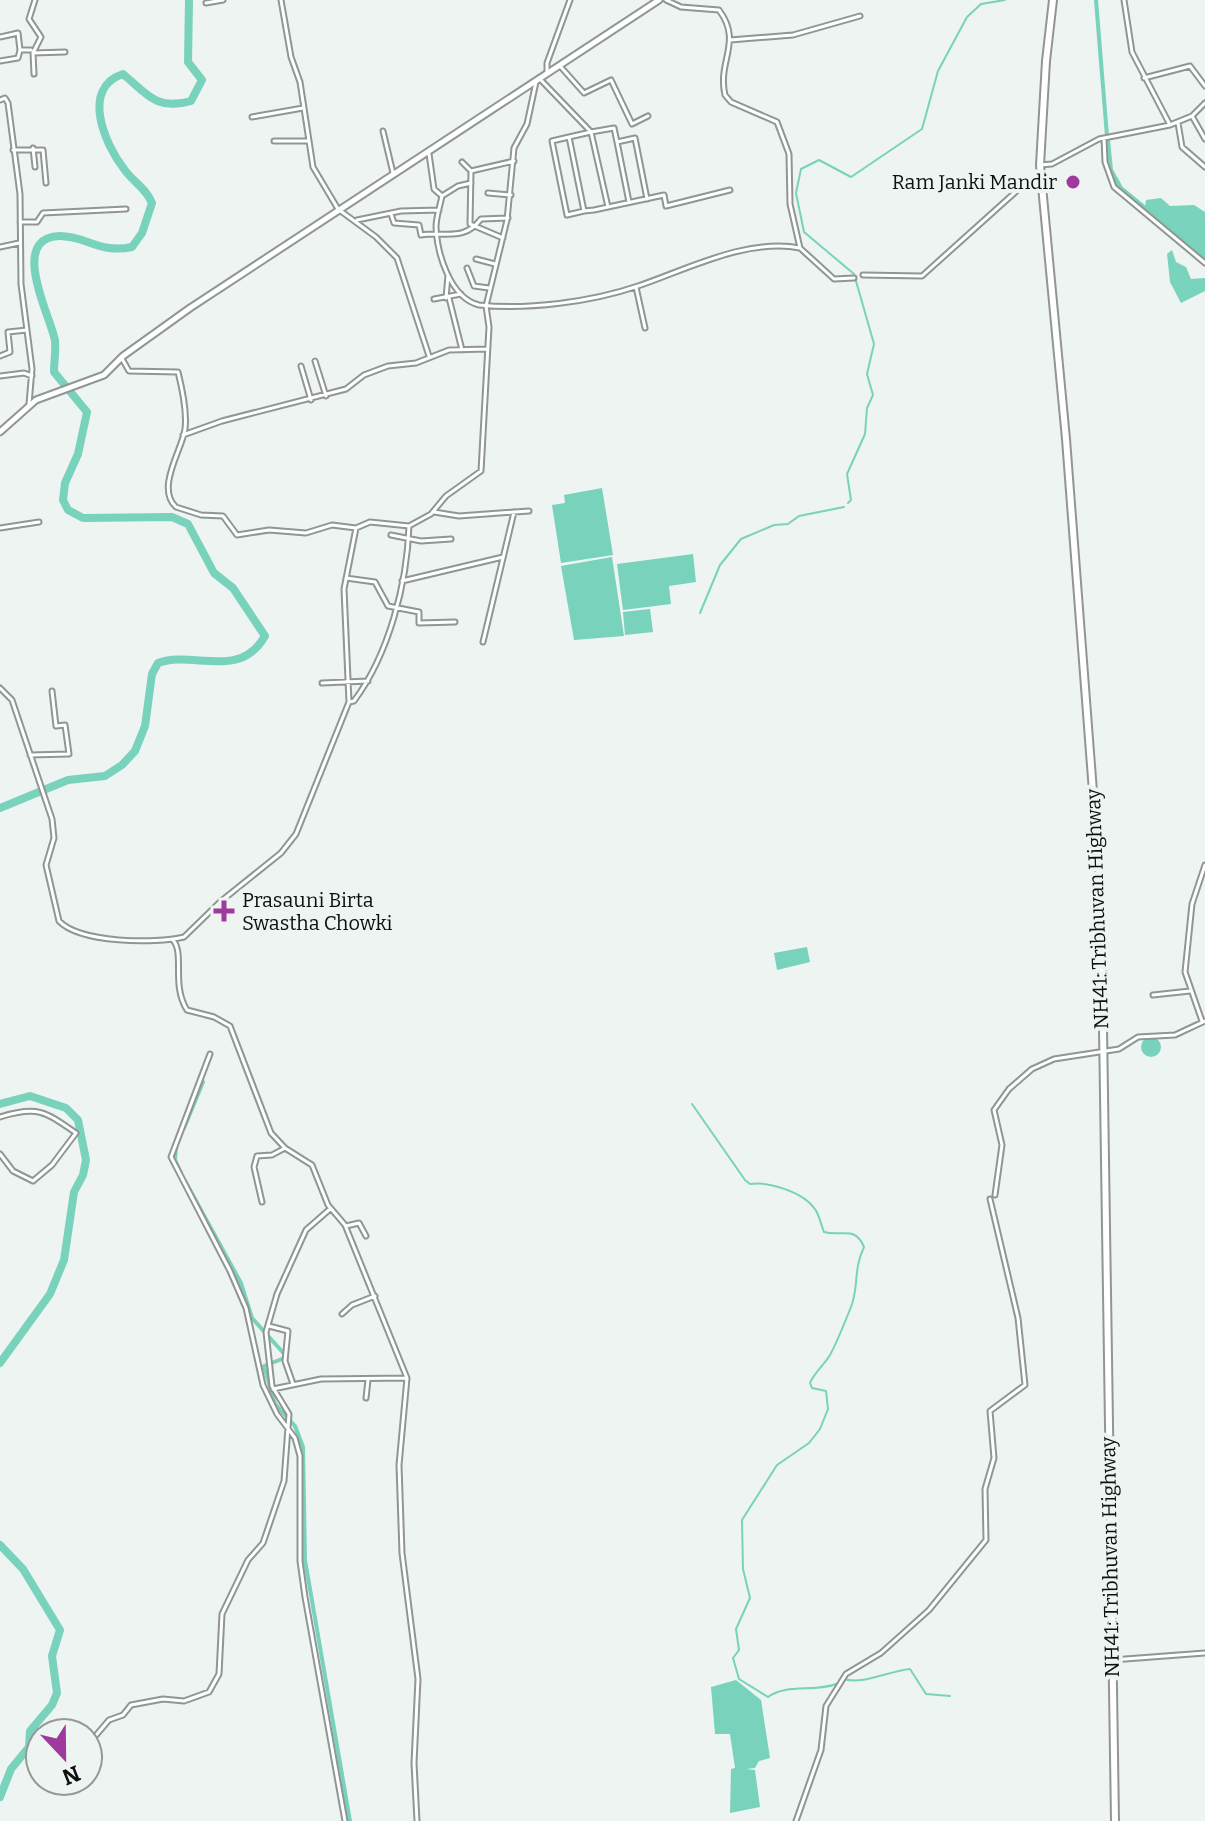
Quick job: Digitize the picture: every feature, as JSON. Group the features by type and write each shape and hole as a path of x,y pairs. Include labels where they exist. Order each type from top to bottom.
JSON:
{"highway":[{"name":"NH41: Tribhuvan Highway","path":"1053,0 1040,165 1066,439 1101,896 1115,1821"}],"main road":[{"path":"0,432 29,404 54,391 104,375 121,357 338,209 659,0"}],"street":[{"path":"34,74 32,52 41,37 29,19 35,0"},
{"path":"206,3 223,0"},
{"path":"281,0 313,167 338,209 397,258 429,356"},
{"path":"547,72 547,63 570,0"},
{"path":"666,0 681,7 719,10 727,21 730,40 723,65 725,95 731,102 777,122 789,154 790,204 800,248"},
{"path":"1124,0 1132,52 1170,125"},
{"path":"730,40 793,35 860,16"},
{"path":"0,37 18,33 20,50 18,58 0,61"},
{"path":"20,50 65,52"},
{"path":"559,65 584,93 611,80 632,124 648,116"},
{"path":"1143,78 1190,66 1205,86"},
{"path":"537,79 591,132 608,207"},
{"path":"121,357 129,371 178,372 183,435 171,465 171,498 176,507 201,515 223,516 237,535 269,530 306,533 332,525 356,528 370,522 409,526 433,511 446,496 481,471 486,306 508,218 516,141 527,124 537,79"},
{"path":"0,100 5,98 8,103 20,194 19,243 32,376 29,404"},
{"path":"1040,165 1052,164 1104,138 1178,122 1192,116 1205,103"},
{"path":"252,117 303,108"},
{"path":"1192,116 1205,139"},
{"path":"1178,122 1182,147 1205,167"},
{"path":"629,202 614,128 552,141 567,215 664,195 666,206 730,190"},
{"path":"383,131 393,173"},
{"path":"569,137 584,211"},
{"path":"617,142 635,138 647,199"},
{"path":"1104,138 1105,162 1114,187 1205,263"},
{"path":"274,141 309,141"},
{"path":"13,150 33,148 43,151 46,183"},
{"path":"33,148 35,167"},
{"path":"427,151 434,189 442,196"},
{"path":"471,171 514,161"},
{"path":"462,162 471,171 468,215 474,228 503,238"},
{"path":"863,275 922,276 1021,187 1041,176"},
{"path":"462,350 447,298 448,275 437,235 442,196 458,186 471,183"},
{"path":"488,193 511,195"},
{"path":"355,220 431,208 439,210"},
{"path":"19,222 37,222 43,213 126,209"},
{"path":"391,214 394,223 419,225 421,235 457,237 474,228 481,219 508,218"},
{"path":"0,247 19,243"},
{"path":"448,275 470,303 486,306 581,299 636,287 749,249 784,245 800,248 834,279 854,278"},
{"path":"476,259 495,264"},
{"path":"467,268 474,286 489,288"},
{"path":"636,287 645,328"},
{"path":"434,299 461,294"},
{"path":"0,356 10,352 8,332 27,330"},
{"path":"183,435 245,415 326,396 346,389 364,375 429,356 487,349"},
{"path":"315,361 326,396"},
{"path":"301,366 311,400"},
{"path":"0,376 24,373 32,376"},
{"path":"433,511 446,516 529,511"},
{"path":"483,642 514,512"},
{"path":"0,528 39,522"},
{"path":"349,702 354,701 368,681 389,634 409,526"},
{"path":"0,688 12,700 52,819 54,838 46,865 54,907 65,928 106,939 173,940 191,933 220,902 290,844 304,819 349,702 345,578 356,528"},
{"path":"391,535 451,539"},
{"path":"400,581 503,557"},
{"path":"345,578 375,582 381,597 394,608 419,612 419,623 455,622"},
{"path":"322,683 348,679 368,681"},
{"path":"30,755 69,754 65,725 56,726 52,691"},
{"path":"995,1195 1001,1158 994,1110 998,1101 1032,1069 1054,1059 1119,1049 1146,1035 1175,1035 1204,1021 1185,972 1189,927 1205,865"},
{"path":"173,940 179,950 176,978 183,1003 187,1010 214,1017 230,1026 266,1123 285,1148 312,1165 330,1209 345,1226 407,1378 399,1465 402,1553 418,1679 414,1763 417,1821"},
{"path":"1153,995 1190,991"},
{"path":"210,1054 171,1157 246,1308 263,1385 277,1414 287,1423 300,1456 303,1585 345,1821"},
{"path":"0,1117 37,1110 76,1133 52,1165 33,1181 13,1171 0,1154"},
{"path":"262,1202 254,1167 257,1156 272,1155 285,1148"},
{"path":"796,1821 821,1750 826,1706 846,1674 881,1653 929,1610 986,1540 985,1489 994,1458 990,1411 1025,1385 1018,1318 990,1199"},
{"path":"104,1726 109,1720 123,1715 135,1703 184,1701 209,1692 219,1674 222,1614 248,1560 263,1543 284,1481 289,1414 273,1389 266,1345 269,1326 277,1294 306,1230 330,1209"},
{"path":"345,1226 359,1223 366,1236"},
{"path":"342,1314 352,1305 375,1296"},
{"path":"269,1326 288,1331 285,1361 293,1384"},
{"path":"273,1389 321,1379 407,1378"},
{"path":"366,1398 368,1380"},
{"path":"1112,1660 1205,1653"}],"shaded area":[{"path":"1161,198 1170,206 1194,205 1205,212 1205,259 1145,208 1146,200"},
{"path":"1172,250 1176,262 1186,267 1191,279 1205,278 1205,291 1181,303 1170,282 1167,254"},
{"path":"602,488 613,555 561,563 552,505 565,503 564,495"},
{"path":"693,554 696,582 669,586 671,604 623,610 617,564"},
{"path":"612,557 624,636 574,640 561,566"},
{"path":"650,609 653,632 625,635 623,612"},
{"path":"807,947 810,962 777,970 774,953"},
{"path":"1151,1037 1158,1040 1161,1047 1158,1054 1151,1057 1144,1054 1141,1047 1144,1040"},
{"path":"736,1680 761,1700 770,1758 759,1761 755,1768 746,1769 755,1770 760,1807 730,1813 731,1769 735,1768 730,1734 715,1734 711,1687"}],"waterway":[{"path":"0,808 68,780 105,776 122,765 135,751 145,726 152,674 158,663 172,660 229,661 254,650 265,636 233,588 214,573 188,524 172,517 83,518 68,510 63,500 65,483 78,454 87,412 54,372 55,341 36,281 36,250 44,240 69,237 121,249 132,247 142,233 152,203 116,158 104,131 100,103 110,81 123,74 160,102 179,104 191,101 202,80 188,62 189,0"},
{"path":"848,503 851,500 847,474 865,434 867,408 873,395 867,374 874,344 854,274 804,232 796,193 801,169 819,160 851,177 922,129 938,71 967,17 981,4 1005,0"},
{"path":"1096,0 1107,136"},
{"path":"1108,140 1111,170 1121,188 1205,257"},
{"path":"700,613 720,565 741,539 774,525 788,524 799,516 844,507"},
{"path":"184,1128 203,1082"},
{"path":"0,1104 30,1096 66,1108 78,1120 86,1160 83,1175 74,1192 64,1260 50,1294 0,1363"},
{"path":"692,1104 745,1180 750,1184 784,1189 802,1197 816,1210 824,1232 852,1234 864,1247 858,1263 851,1307 830,1354 810,1383 812,1388 826,1391 828,1409 820,1429 809,1443 777,1465 742,1520 743,1569 750,1598 736,1629 739,1650 733,1658 739,1679 768,1697 784,1690 839,1683"},
{"path":"176,1147 175,1160 181,1173"},
{"path":"185,1181 241,1283 252,1318 287,1357 264,1366 275,1404 295,1426 303,1447 305,1560 350,1821"},
{"path":"0,1545 23,1569 60,1630 52,1656 57,1693 52,1705 30,1731 29,1747 11,1769 0,1797"},
{"path":"844,1679 868,1679 910,1669 926,1694 950,1696"}],"place":[{"name":"Ram Janki Mandir","path":"1073,182"},
{"name":"Prasauni Birta Swastha Chowki","path":"224,911"}]}
